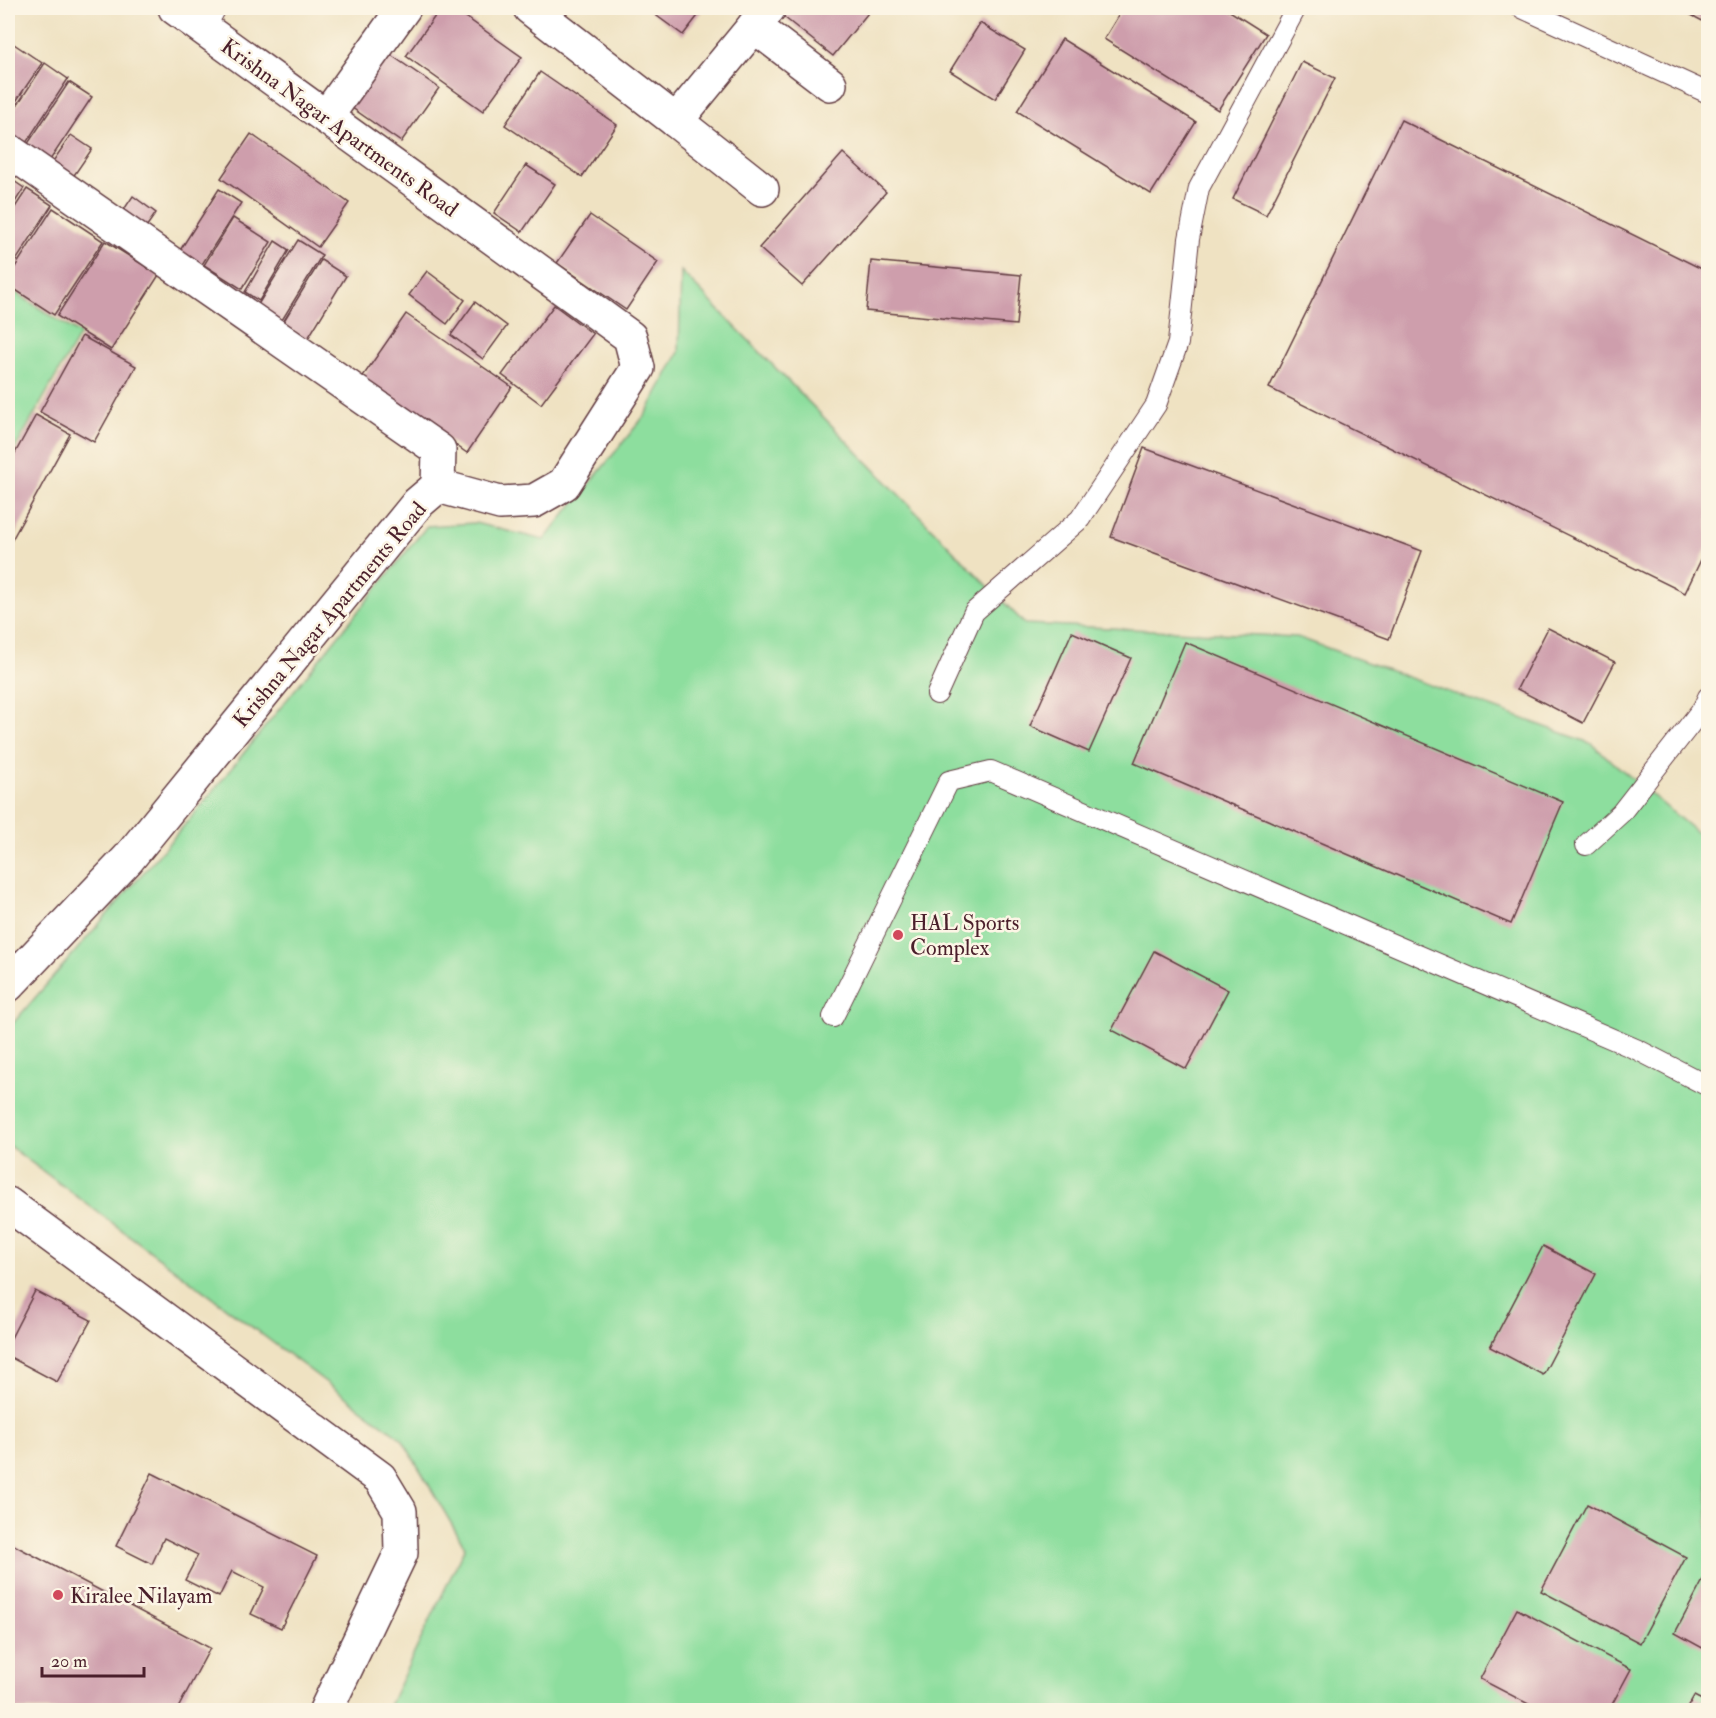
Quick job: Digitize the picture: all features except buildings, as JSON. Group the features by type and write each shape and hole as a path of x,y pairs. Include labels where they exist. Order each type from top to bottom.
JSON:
{"street":[{"name":"Krishna Nagar Apartments Road","path":"8,985 128,859 418,503 438,486 500,503 534,501 564,484 638,368 630,338 327,117 210,18 175,8"},
{"path":"327,117 404,8"},
{"path":"530,8 762,189"},
{"path":"676,121 761,17 830,84"},
{"path":"8,150 439,450 438,486"},
{"path":"8,1204 380,1478 400,1511 401,1553 326,1710"}],"lane":[{"path":"937,694 974,612 1080,519 1156,405 1178,343 1189,239 1199,188 1296,8"},
{"path":"1522,8 1708,93"},
{"path":"1586,845 1621,813 1703,708 1708,697"},
{"path":"833,1017 949,781 992,771 1638,1050 1708,1086"}],"green space":[{"name":"HAL Sports Complex","path":"681,271 1025,624 1297,637 1590,743 1708,842 1708,1710 387,1710 465,1547 402,1439 8,1145 8,1029 201,806 427,526 475,523 544,540 645,415 679,352"},
{"path":"8,288 80,334 8,461"}],"place":[{"name":"HAL Sports Complex","path":"898,935"},
{"name":"Kiralee Nilayam","path":"58,1595"}]}
